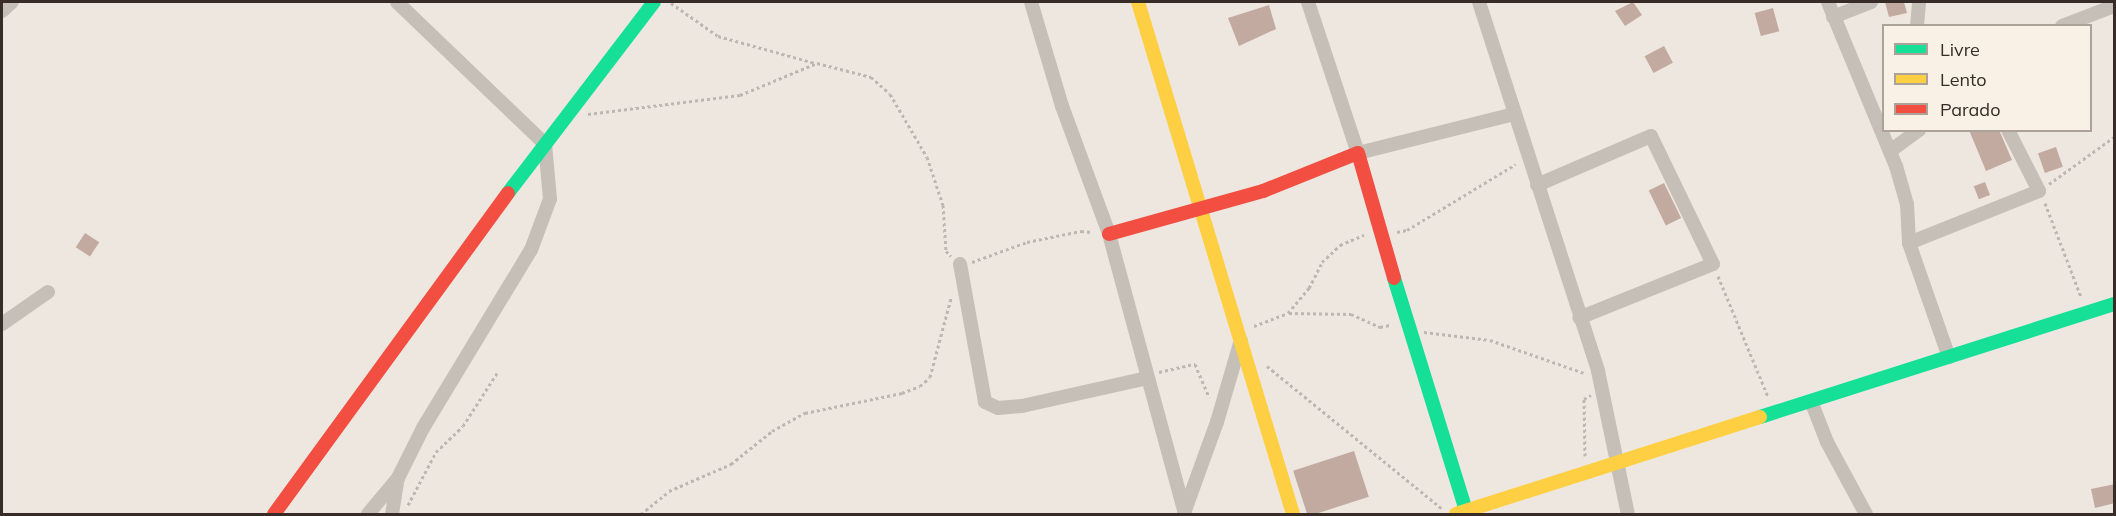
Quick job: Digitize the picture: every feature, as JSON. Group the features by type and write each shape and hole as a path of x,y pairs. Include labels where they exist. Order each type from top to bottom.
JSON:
{"street":[{"path":"2,11 12,2"},
{"path":"368,514 398,478 423,428 531,250 550,199 545,144 397,2"},
{"path":"274,514 448,271 654,2"},
{"path":"1031,2 1062,106 1109,234 1184,514"},
{"path":"1138,2 1172,123 1203,209 1293,514"},
{"path":"1308,2 1358,153 1461,513 2115,304"},
{"path":"1479,2 1578,318 1598,371 1628,514"},
{"path":"1828,2 1890,151 1907,204 1909,243 1948,357"},
{"path":"1833,17 1871,2"},
{"path":"1917,24 1918,2"},
{"path":"2067,24 2115,6"},
{"path":"1109,234 1203,209 1358,153 1515,114"},
{"path":"1890,151 1916,132"},
{"path":"1909,243 2039,191 2009,132"},
{"path":"1537,185 1651,136 1713,264 1578,318"},
{"path":"960,264 985,402 998,408 1022,406 1147,378"},
{"path":"2,324 48,292"},
{"path":"1184,514 1217,422 1241,339"},
{"path":"1811,401 1827,442 1866,514"},
{"path":"392,514 398,478"}],"path":[{"path":"669,2 718,36 871,77 890,94 927,157 943,204 946,251 960,264 983,261 1027,242 1081,231 1109,234"},
{"path":"566,118 740,95 817,63"},
{"path":"2087,313 2039,191 2115,137"},
{"path":"1713,264 1774,413"},
{"path":"641,514 669,491 731,464 772,431 805,413 902,393 920,386 930,377 954,287"},
{"path":"1287,313 1352,314 1380,327 1396,324 1409,333 1428,332 1490,340 1579,375 1598,371"},
{"path":"1262,362 1450,514"},
{"path":"1147,378 1164,369 1195,364 1217,422"},
{"path":"405,514 415,486 436,452 463,426 497,373"},
{"path":"1586,473 1584,399 1602,388"}],"building":[{"path":"1633,2 1642,15 1625,26 1615,11"},
{"path":"1885,2 1904,2 1907,13 1889,17"},
{"path":"1269,5 1276,29 1239,46 1228,18"},
{"path":"1773,8 1779,31 1761,36 1755,13"},
{"path":"1664,46 1673,63 1653,73 1645,56"},
{"path":"1970,132 2000,132 2012,160 1986,171"},
{"path":"2056,147 2063,167 2045,173 2038,153"},
{"path":"1985,182 1990,195 1979,199 1974,186"},
{"path":"1664,183 1681,218 1666,226 1649,190"},
{"path":"85,233 99,242 90,257 76,247"},
{"path":"1354,451 1369,497 1315,514 1307,514 1293,471"},
{"path":"2115,484 2115,503 2095,508 2091,489"}],"traffic: fast":[{"path":"508,193 654,2"},
{"path":"1394,278 1466,511"},
{"path":"1760,417 2114,304"}],"traffic: slow":[{"path":"1138,2 1293,514"},
{"path":"1456,514 1760,417"}],"traffic: jam":[{"path":"1109,234 1263,191 1358,153 1394,278"},
{"path":"274,514 508,193"}]}
